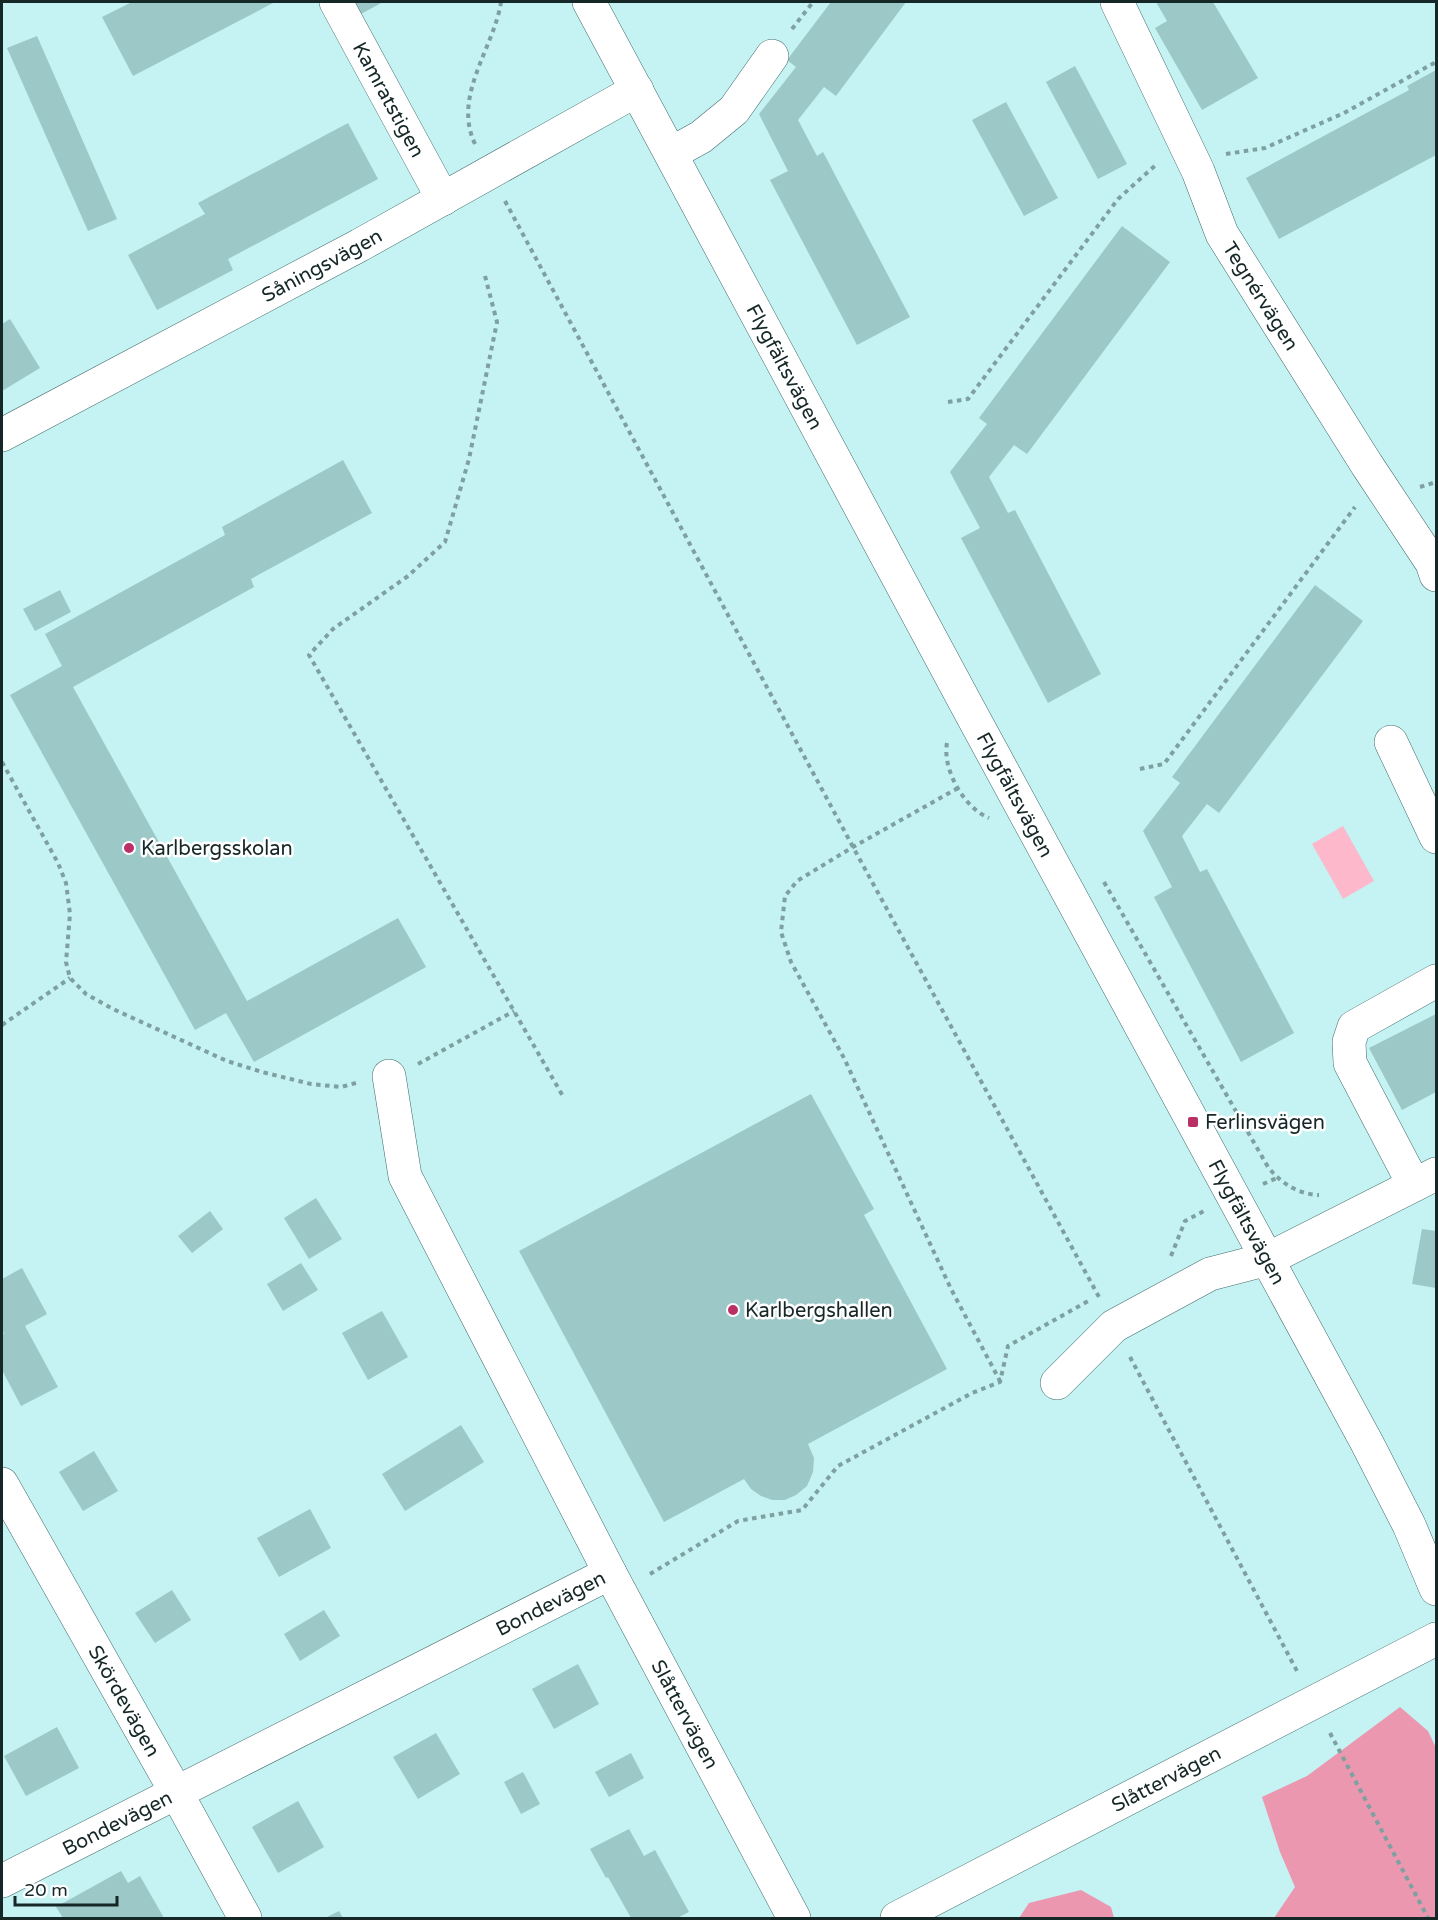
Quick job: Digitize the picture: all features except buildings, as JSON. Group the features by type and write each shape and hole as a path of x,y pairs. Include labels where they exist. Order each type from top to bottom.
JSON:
{"street":[{"name":"Kamratstigen","path":"336,2 443,199"},
{"name":"Flygfältsvägen","path":"589,2 1367,1443 1409,1525 1437,1589"},
{"name":"Tegnérvägen","path":"1117,2 1188,150 1222,234 1376,479 1432,563 1437,575"},
{"path":"672,153 700,136 734,110 772,56"},
{"name":"Såningsvägen","path":"2,435 360,245 637,90"},
{"path":"1391,742 1437,837"},
{"path":"1057,1383 1114,1326 1210,1274 1268,1259 1425,1180 1350,1064 1348,1042 1354,1026 1437,981"},
{"name":"Bondevägen","path":"2,1881 176,1792 615,1582 405,1176 389,1076"},
{"name":"Skördevägen","path":"2,1484 245,1918"},
{"name":"Slåttervägen","path":"615,1582 794,1918"},
{"name":"Slåttervägen","path":"897,1918 1437,1639"}],"path":[{"path":"501,2 497,22 467,106 467,123 473,141 853,847 1098,1295 1428,1918"},
{"path":"948,402 968,399 1118,199 1188,150 1265,147 1344,112 1437,62"},
{"path":"485,276 496,322 469,459 445,542 408,576 333,629 309,655 564,1098"},
{"path":"1140,769 1164,764 1376,479"},
{"path":"2,762 58,863 66,883 70,914 66,962 70,978 86,994 113,1009 227,1061 311,1084 341,1087 389,1076 429,1059 514,1011"},
{"path":"958,788 797,881 785,896 781,932 791,962 844,1058 951,1289 1000,1382"},
{"path":"1100,875 1268,1167 1286,1185 1310,1194 1323,1195"},
{"path":"2,1025 70,978"},
{"path":"1167,1261 1185,1221 1277,1178"},
{"path":"1000,1382 1008,1346 1098,1295 1108,1292"},
{"path":"615,1582 738,1521 802,1510 838,1466 972,1393 1000,1382"}],"shaded area":[{"path":"1343,826 1374,881 1343,899 1312,844"},
{"path":"1400,1707 1428,1731 1436,1748 1436,1918 1274,1918 1295,1887 1280,1852 1262,1797 1307,1776"},
{"path":"1081,1890 1111,1907 1114,1918 1019,1918 1029,1903"}],"place":[{"name":"Karlbergsskolan","path":"129,848"},
{"name":"Ferlinsvägen","path":"1193,1122"},
{"name":"Karlbergshallen","path":"733,1310"}]}
